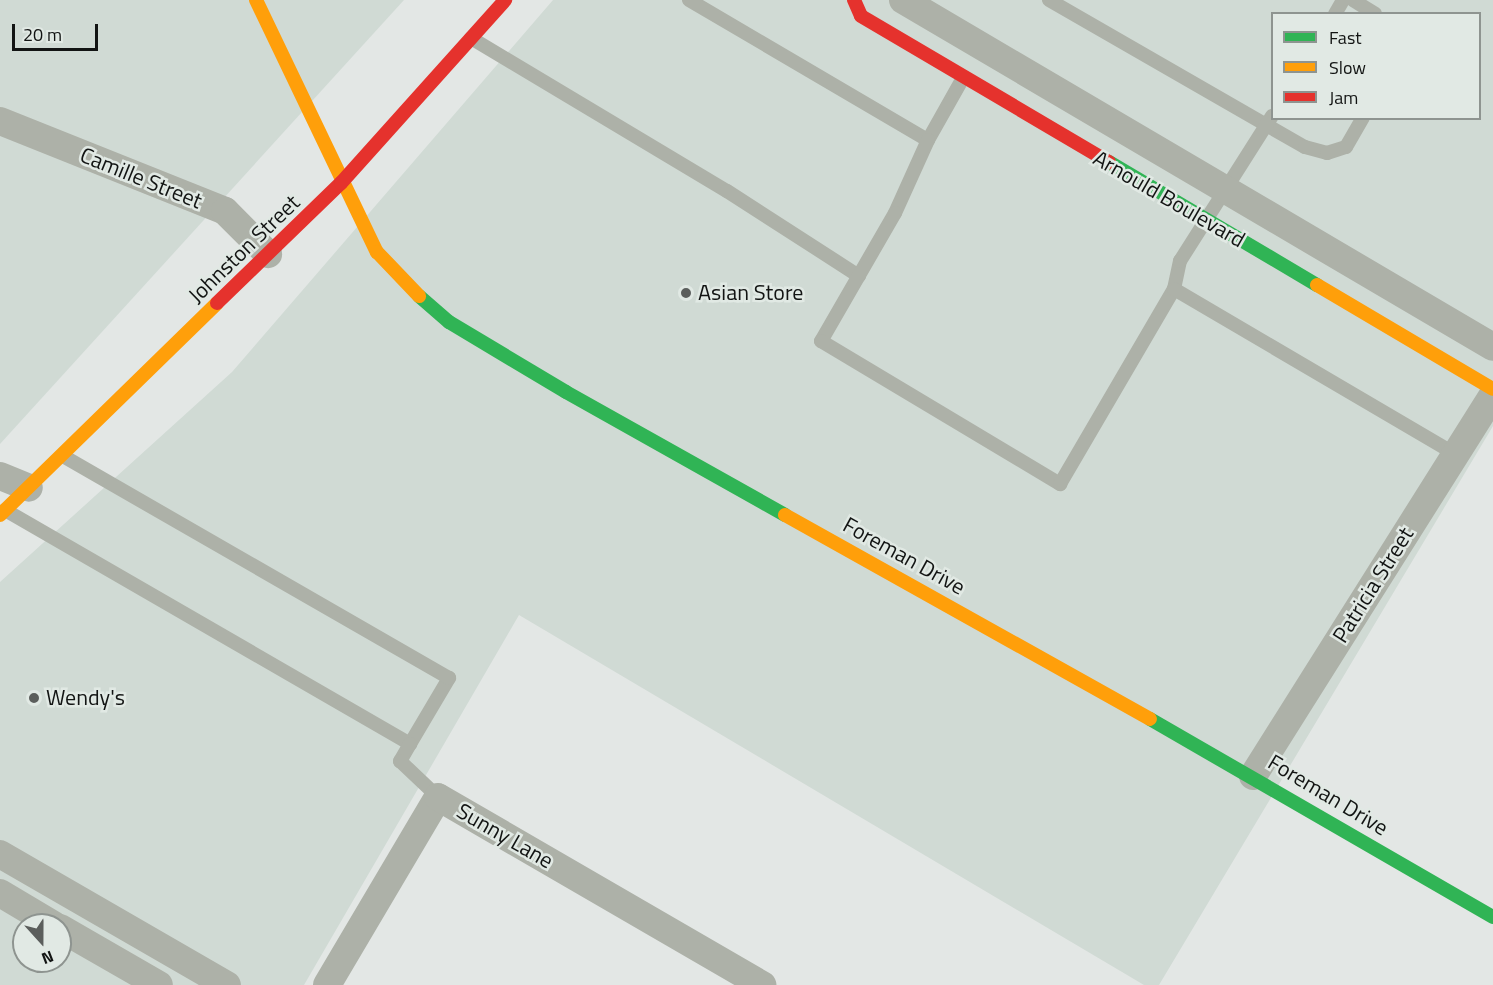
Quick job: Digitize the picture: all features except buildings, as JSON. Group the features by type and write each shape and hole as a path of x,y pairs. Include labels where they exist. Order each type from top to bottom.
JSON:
{"street":[{"name":"Foreman Drive","path":"256,0 341,183 377,252 412,290 466,333 1253,776 1493,917"},
{"name":"Johnston Street","path":"3,513 341,183 505,0"},
{"name":"Arnould Boulevard","path":"854,0 861,16 1493,389"},
{"name":"Arnould Boulevard","path":"903,0 1493,347"},
{"name":"Camille Street","path":"0,121 225,211 268,254"},
{"name":"Patricia Street","path":"1253,776 1493,395"},
{"path":"0,476 29,488"},
{"name":"Sunny Lane","path":"327,985 438,797 762,985"},
{"path":"0,854 227,985"},
{"path":"58,913 64,891"},
{"path":"3,901 28,913"},
{"path":"72,935 159,985"}],"lane":[{"path":"689,0 928,140"},
{"path":"1049,0 1270,120 1305,147 1327,153 1346,147 1362,120"},
{"path":"1353,0 1372,12"},
{"path":"471,38 727,191 859,276"},
{"path":"963,78 928,140 895,213 821,341 1060,484 1174,289 1180,261 1270,120"},
{"path":"1174,289 1455,454"},
{"path":"63,456 449,678 400,761 438,797"},
{"path":"3,513 410,744"}],"shaded area":[{"path":"0,0 404,0 0,444"},
{"path":"553,0 1493,0 1493,426 1159,985 1144,985 519,615 304,985 0,985 0,582 232,372"}],"traffic: fast":[{"path":"1109,162 1317,285"},
{"path":"419,296 449,322 566,392 785,515"},
{"path":"1150,719 1493,917"}],"traffic: slow":[{"path":"256,0 377,252 419,296"},
{"path":"1317,285 1493,389"},
{"path":"0,515 217,303"},
{"path":"785,515 1150,719"}],"traffic: jam":[{"path":"217,303 341,183 505,0"},
{"path":"854,0 861,16 1109,162"}],"place":[{"name":"Asian Store","path":"686,293"},
{"name":"Wendy's","path":"34,698"}]}
